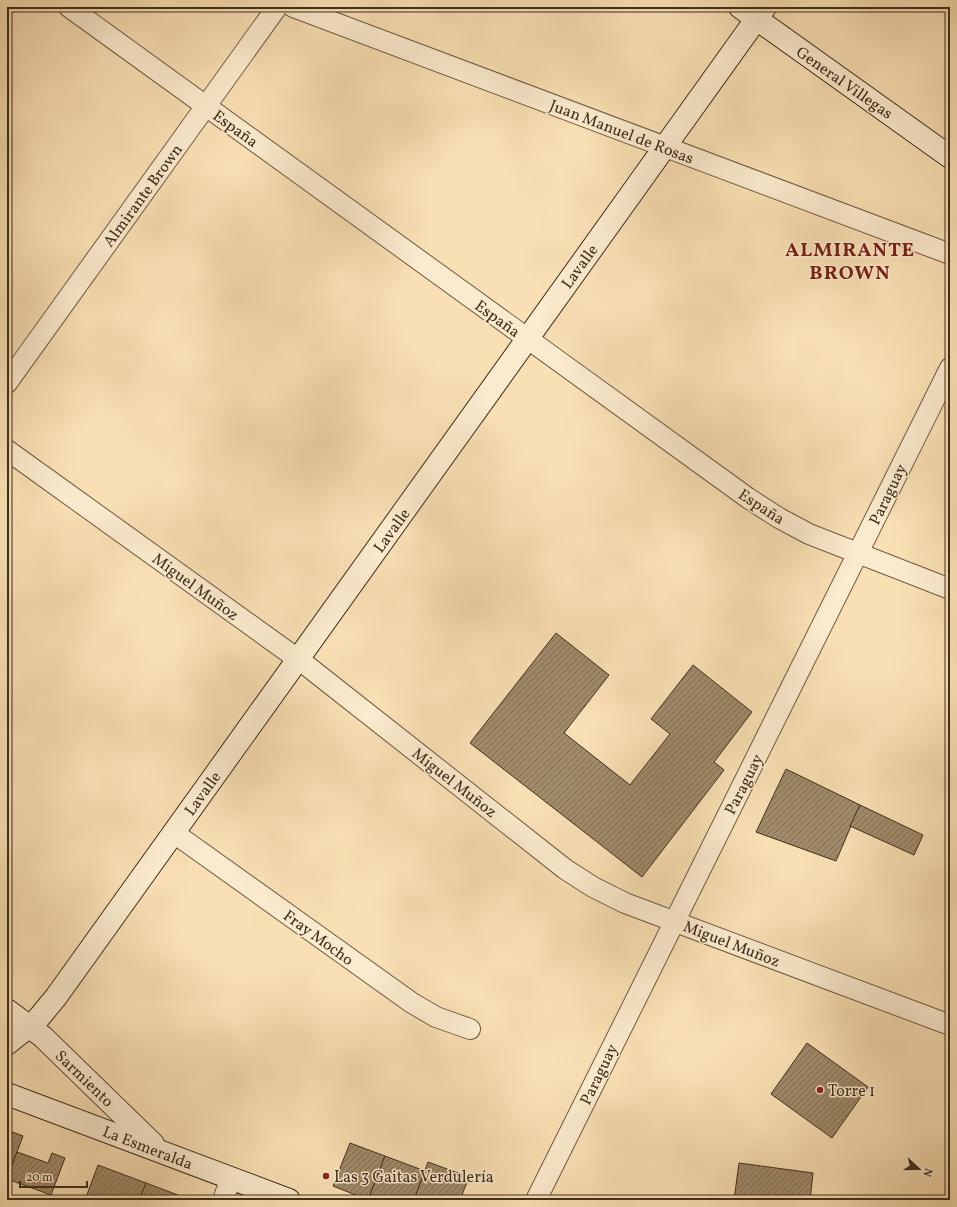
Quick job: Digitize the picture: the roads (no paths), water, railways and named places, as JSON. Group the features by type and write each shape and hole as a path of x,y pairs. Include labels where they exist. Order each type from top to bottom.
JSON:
{"street":[{"name":"España","path":"68,7 764,509 804,532 950,589"},
{"name":"Almirante Brown","path":"7,383 277,7"},
{"name":"Juan Manuel de Rosas","path":"293,7 950,254"},
{"name":"Lavalle","path":"7,1044 44,1013 56,997 665,147 754,11"},
{"name":"General Villegas","path":"754,11 950,157"},
{"name":"Paraguay","path":"536,1200 950,368"},
{"name":"Miguel Muñoz","path":"7,450 298,659 578,878 609,896 950,1025"},
{"name":"Fray Mocho","path":"174,832 412,1003 436,1017 470,1029"},
{"name":"Sarmiento","path":"7,1010 30,1026 159,1151"},
{"name":"La Esmeralda","path":"7,1094 289,1200"},
{"path":"223,1200 231,1178"}],"place":[{"name":"Torre 1","path":"820,1090"},
{"name":"Las 3 Gaitas Verdulería","path":"326,1176"}],"district":[{"name":"ALMIRANTE BROWN","path":"850,260"}]}
